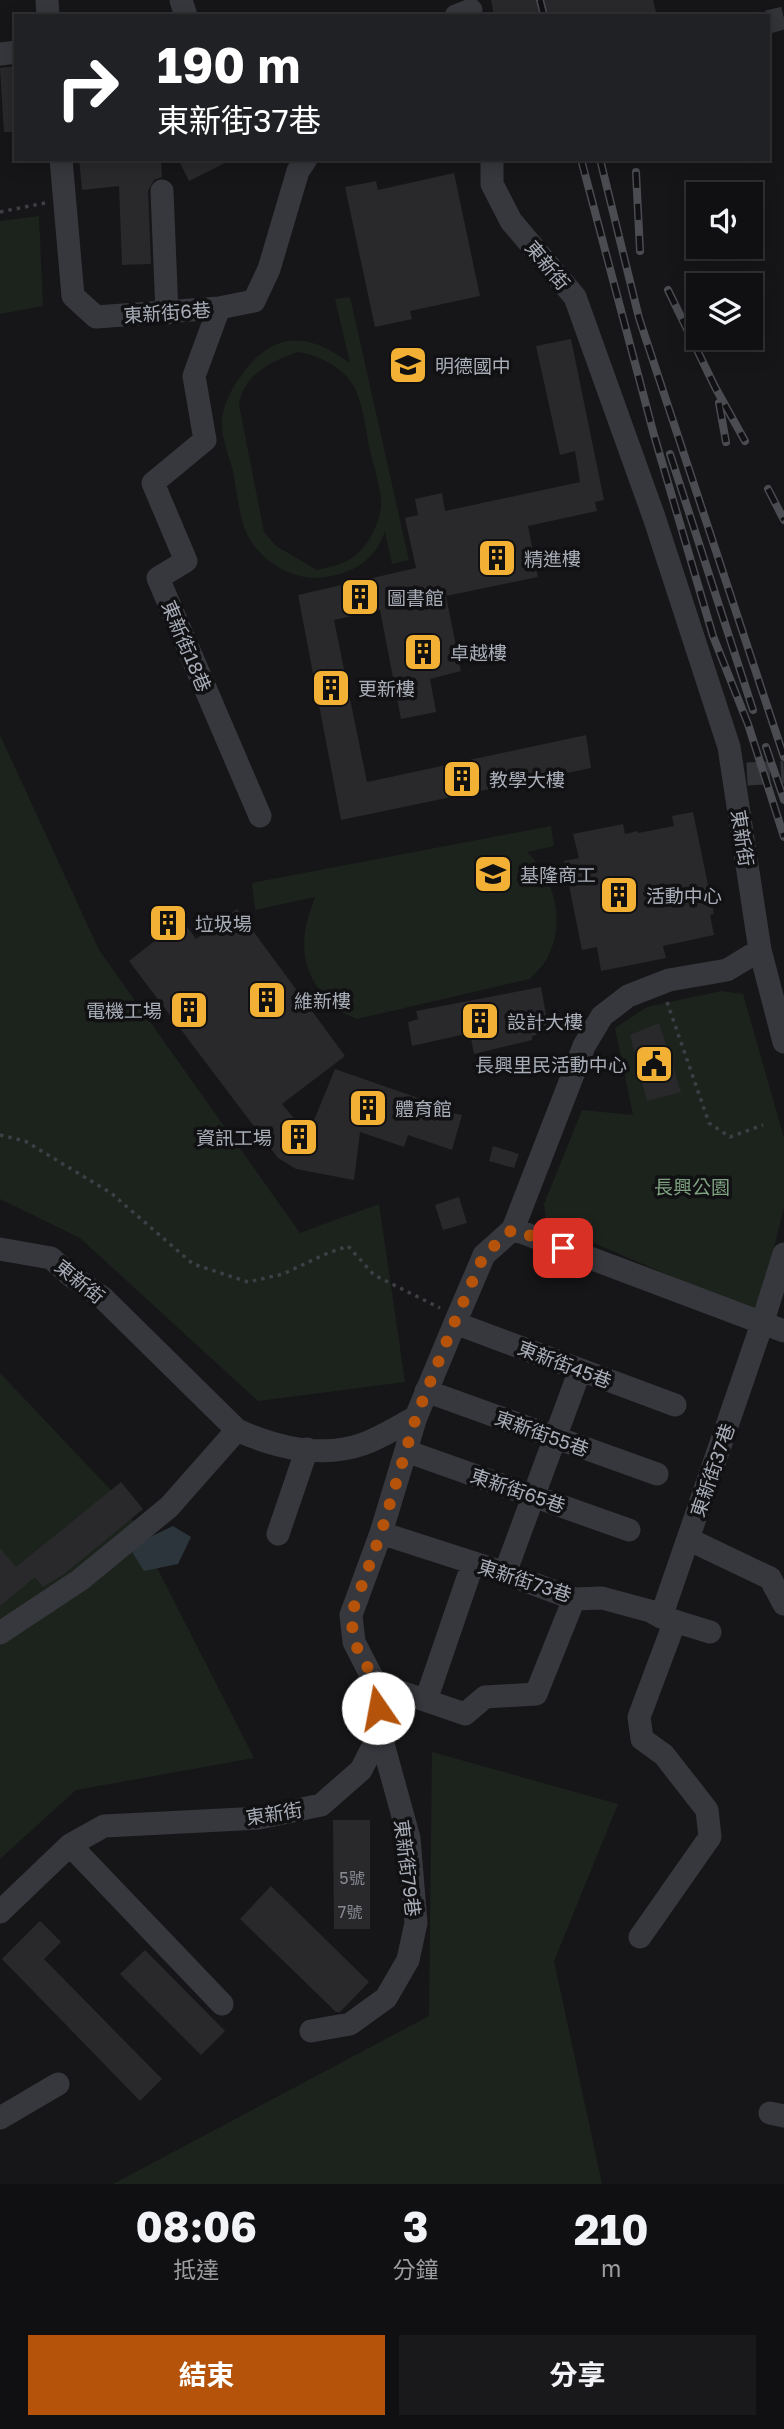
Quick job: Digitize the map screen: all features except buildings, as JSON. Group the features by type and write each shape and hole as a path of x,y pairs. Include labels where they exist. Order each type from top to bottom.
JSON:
{"street":[{"name":"東新街6巷","path":"61,161 73,296 96,317 219,308 254,301 269,269 298,171 305,161"},
{"name":"東新街","path":"492,161 492,184 511,221 575,297 654,517 740,776 760,950"},
{"path":"162,191 167,313"},
{"name":"東新街18巷","path":"219,308 194,376 205,440 153,483 186,561 158,578 260,816"},
{"path":"380,1733 376,1683 354,1642 351,1615 381,1533 426,1391 484,1255 513,1229 584,1046 602,1016 628,996 669,980 727,970 760,950 784,1042"},
{"path":"513,1229 773,1327"},
{"name":"東新街","path":"0,1249 51,1258 103,1298 237,1430 261,1441 296,1450 339,1450 363,1444 416,1417"},
{"name":"東新街37巷","path":"640,1937 710,1837 707,1810 664,1755 642,1739 639,1717 688,1539 773,1327 784,1254"},
{"name":"東新街45巷","path":"456,1320 675,1405"},
{"path":"505,1573 580,1370"},
{"name":"東新街55巷","path":"426,1391 657,1474"},
{"path":"0,1633 80,1580 169,1507 237,1430"},
{"path":"278,1534 307,1449"},
{"name":"東新街65巷","path":"406,1451 629,1530"},
{"name":"東新街73巷","path":"381,1533 575,1599 602,1598 710,1632"},
{"path":"688,1539 770,1578 784,1604"},
{"path":"426,1700 473,1563"},
{"path":"376,1683 465,1714 485,1698 536,1694 575,1599"},
{"name":"東新街","path":"0,1912 70,1845 104,1826 259,1818 321,1805 362,1770 380,1733"},
{"name":"東新街79巷","path":"311,2031 350,2024 386,1998 408,1960 416,1923 409,1838 380,1733"},
{"path":"70,1845 222,2004"},
{"path":"0,2118 58,2084"}],"path":[{"path":"0,212 64,200"},
{"path":"667,1002 709,1123 730,1137 763,1125"},
{"path":"0,1135 25,1141 111,1193 193,1264 248,1282 283,1274 328,1253 348,1247 373,1275 456,1320"}],"green space":[{"path":"39,216 43,306 0,314 0,221"},
{"path":"350,297 409,560 392,564 385,531 372,555 358,566 341,574 319,578 306,577 283,570 272,563 262,555 247,534 224,442 222,419 227,401 238,380 250,364 276,344 303,341 334,352 350,363 335,299","holes":["298,352 333,365 348,377 353,385 361,407 381,498 377,523 364,547 348,560 317,570 276,546 264,532 239,405 252,377 288,356"]},
{"path":"0,735 99,950 300,1233 379,1204 405,1382 258,1401 80,1238 0,1199"},
{"path":"551,826 554,846 527,852 545,876 555,904 557,919 552,948 545,962 530,979 357,1019 334,1006 316,985 310,973 304,947 315,897 255,910 252,883"},
{"name":"長興公園","path":"721,991 743,994 784,1138 784,1207 758,1314 564,1230 546,1218 544,1204 582,1110 633,1115 615,1028 647,1007"},
{"path":"0,1373 125,1505 254,1758 76,1790 0,1859"},
{"path":"432,1752 618,1804 554,1961 602,2184 113,2184 429,2016"}],"shaded area":[{"path":"173,1526 191,1537 178,1564 144,1571 129,1547"}],"tunnel":[{"path":"770,22 784,18"},
{"path":"747,774 784,772"}],"railway":[{"path":"540,0 544,14"},
{"path":"582,161 654,435 713,636 748,724 784,837"},
{"path":"600,161 639,318 784,757"},
{"path":"636,172 640,251"},
{"path":"668,290 715,387 745,441"},
{"path":"719,403 726,442"},
{"path":"670,454 753,710"},
{"path":"768,489 784,520"},
{"path":"766,747 784,800"}],"place":[{"name":"明德國中","path":"408,365"},
{"name":"精進樓","path":"497,558"},
{"name":"圖書館","path":"360,597"},
{"name":"卓越樓","path":"423,652"},
{"name":"更新樓","path":"331,688"},
{"name":"教學大樓","path":"462,779"},
{"name":"基隆商工","path":"493,874"},
{"name":"活動中心","path":"619,895"},
{"name":"垃圾場","path":"168,923"},
{"name":"維新樓","path":"267,1000"},
{"name":"電機工場","path":"189,1010"},
{"name":"設計大樓","path":"480,1021"},
{"name":"長興里民活動中心","path":"654,1064"},
{"name":"體育館","path":"368,1108"},
{"name":"資訊工場","path":"299,1137"}],"route":[{"path":"378,1708 376,1683 354,1642 351,1615 381,1533 426,1391 484,1255 513,1229 563,1248"}]}
